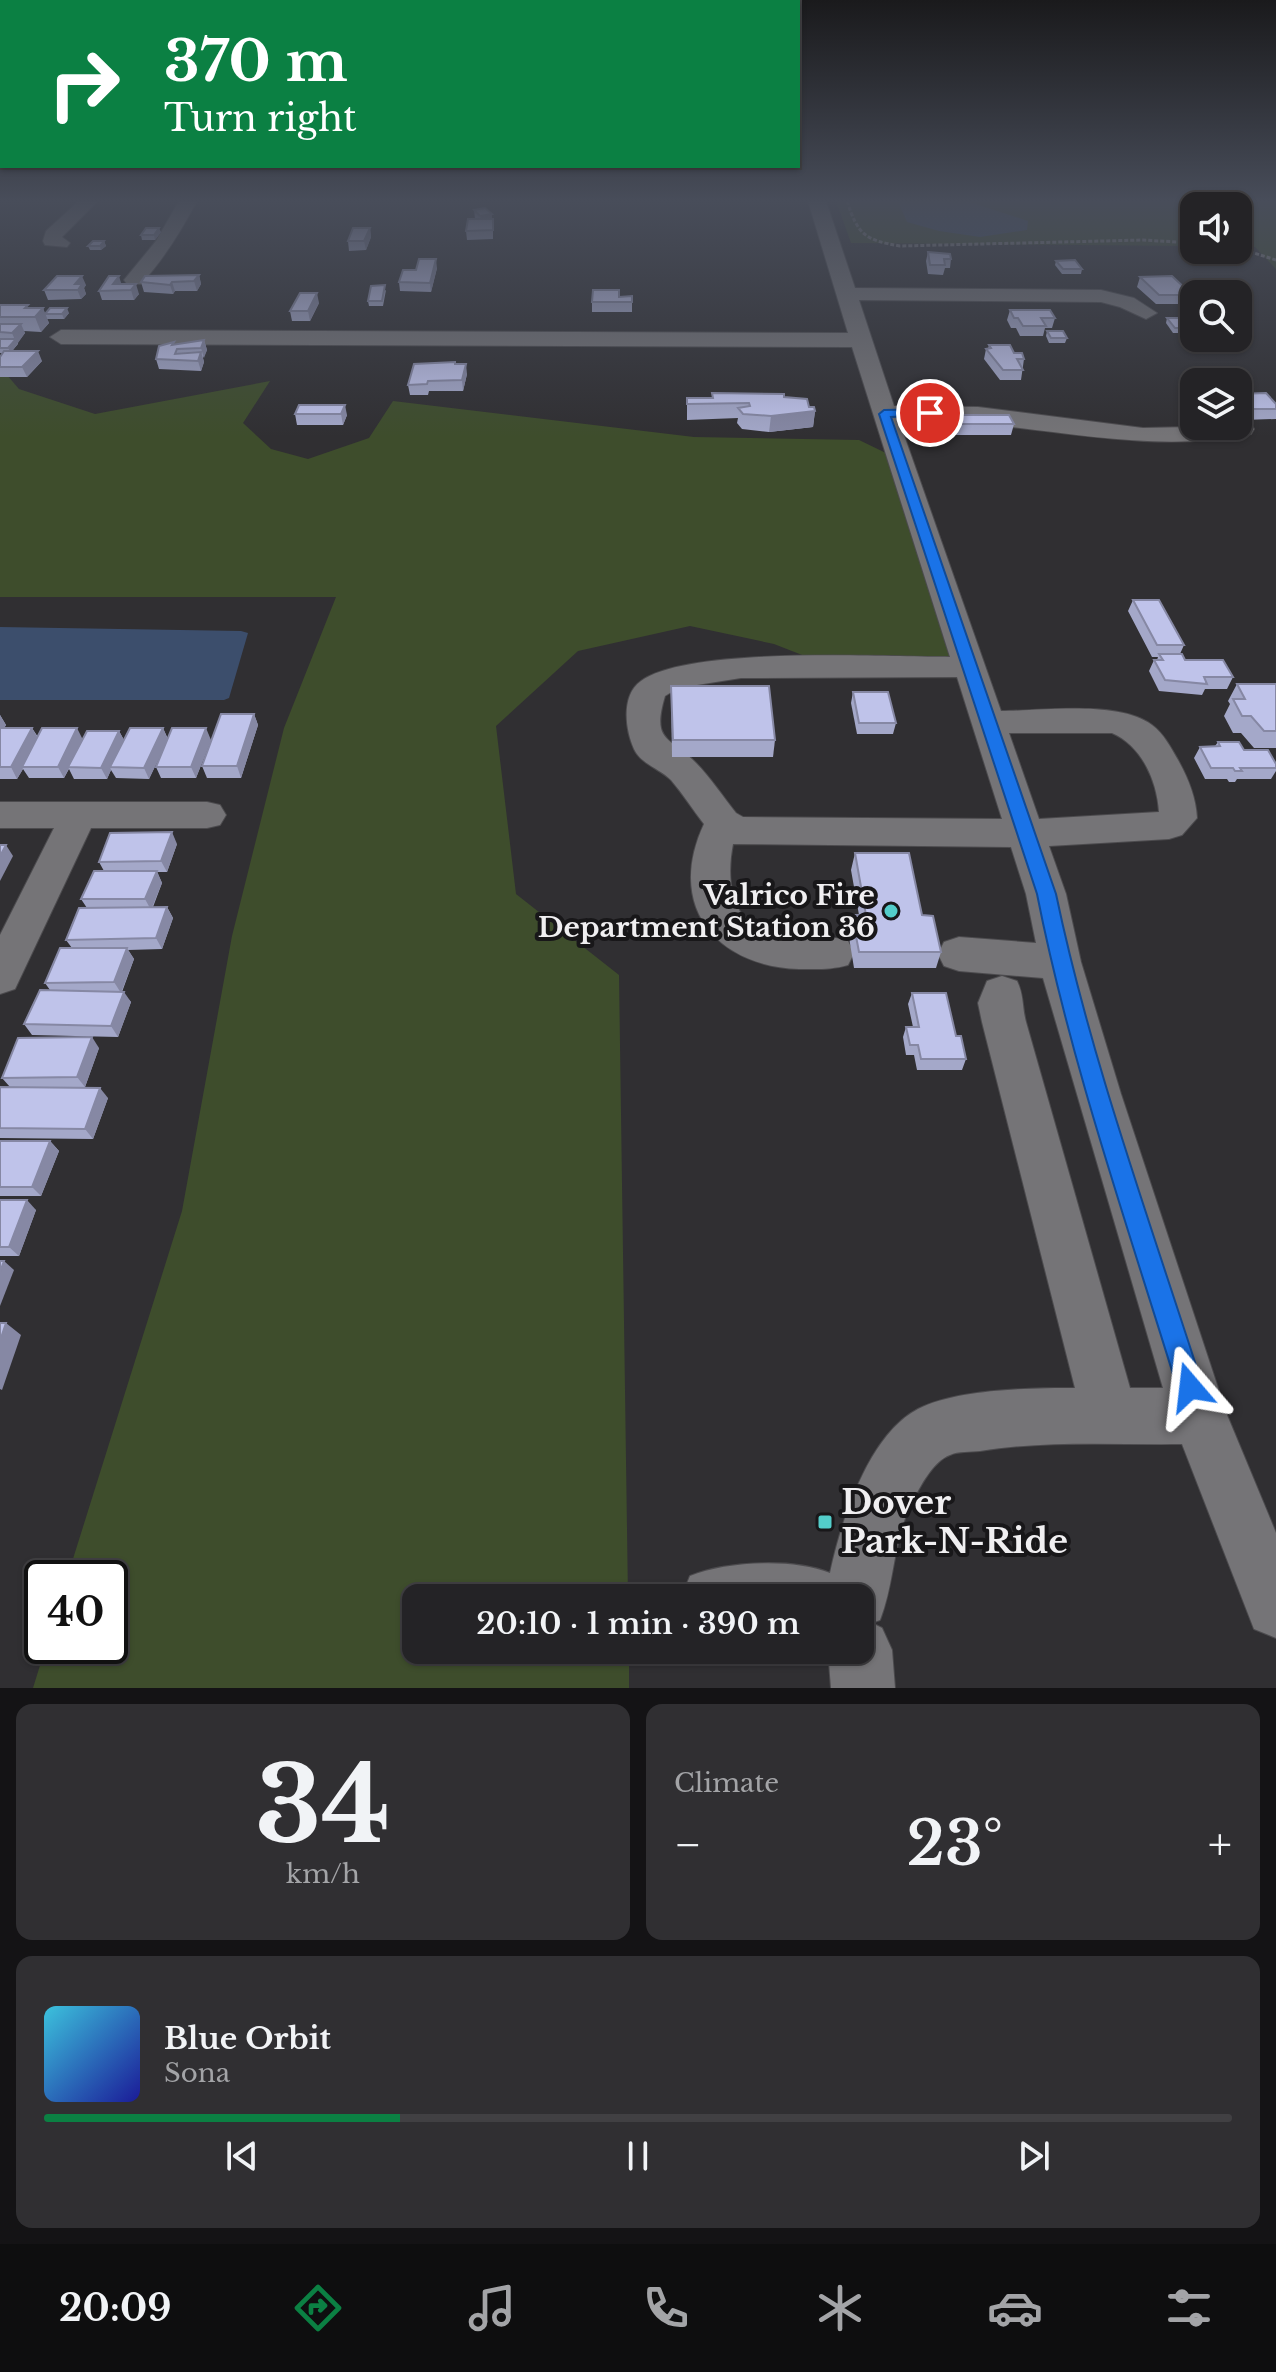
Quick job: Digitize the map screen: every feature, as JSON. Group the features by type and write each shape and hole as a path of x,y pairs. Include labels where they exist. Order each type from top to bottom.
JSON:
{"street":[{"path":"843,280 884,414 1046,894 1060,962 1199,1416 1276,1607"},
{"path":"845,287 942,280"},
{"path":"845,287 971,297 1089,295 1115,298 1146,313"},
{"path":"61,337 862,340"},
{"path":"884,414 979,414 1093,431 1180,437"},
{"path":"969,667 741,668 669,679 650,690 642,716 651,748 682,770 723,823 737,831 1026,833 1169,825 1178,818 1179,803 1144,737 1129,727 1114,722 987,722"},
{"path":"0,815 207,815"},
{"path":"0,977 79,815"},
{"path":"723,823 712,842 708,881 716,910 731,932 769,949 833,953"},
{"path":"959,954 1060,962"},
{"path":"1002,994 1000,1003 1004,1022 1110,1417"},
{"path":"859,1584 876,1514 903,1461 936,1430 1000,1418 1199,1416"},
{"path":"861,1664 863,1688"}],"green space":[{"path":"0,367 19,389 95,414 270,381 243,423 271,449 308,459 369,438 393,401 694,437 859,440 890,455 956,662 820,662 774,644 690,626 578,651 496,726 516,894 619,975 628,1584 402,1584 402,1664 629,1664 629,1688 33,1688 40,1664 128,1664 128,1560 73,1560 182,1211 232,936 284,728 336,597 0,597"}],"water":[{"path":"0,627 248,633 229,698 224,700 0,700"}],"building":[{"path":"53,280 79,280 75,284 82,284 78,290 44,290"},
{"path":"106,280 116,280 113,284 136,284 131,290 99,291"},
{"path":"195,280 172,282 170,285 141,282"},
{"path":"400,280 431,280 430,283"},
{"path":"1143,280 1176,280 1180,284 1180,295 1159,295"},
{"path":"385,285 382,301 368,301 371,286"},
{"path":"593,290 619,290 619,297 632,296 632,302 592,302"},
{"path":"300,293 317,293 308,311 290,311"},
{"path":"0,305 43,308 35,317 0,317"},
{"path":"50,308 67,308 62,314 45,314"},
{"path":"1010,310 1050,310 1055,318 1041,318 1046,326 1023,326"},
{"path":"1167,318 1180,318 1180,328 1175,328"},
{"path":"0,324 21,324 12,333 0,332"},
{"path":"1047,331 1063,331 1067,338 1051,338"},
{"path":"0,339 16,339 8,348 0,348"},
{"path":"204,340 201,348 177,349 175,354 201,352 198,361 156,359 159,346"},
{"path":"989,345 1010,345 1014,353 1022,353 1024,359 1017,359 1023,370 1003,370 986,349 991,348"},
{"path":"4,351 38,351 22,367 0,367 0,357"},
{"path":"414,364 466,364 462,380 408,385"},
{"path":"712,393 784,394 784,397 807,399 809,407 814,407 815,411 771,416 743,414 738,408 750,406 749,403 687,404 687,398 713,398"},
{"path":"1266,393 1276,404 1276,409 1252,409 1252,394"},
{"path":"299,405 345,405 341,414 295,414"},
{"path":"945,415 1009,415 1014,424 949,424"},
{"path":"1133,600 1159,600 1184,645 1157,645"},
{"path":"1159,654 1182,654 1185,660 1223,660 1233,677 1204,677 1207,684 1165,680 1154,660 1163,660"},
{"path":"1237,684 1276,684 1276,731 1264,731 1251,716 1242,716 1233,699 1245,699"},
{"path":"671,686 769,686 775,740 673,740"},
{"path":"853,692 888,692 896,723 859,723"},
{"path":"221,714 254,714 237,766 202,766"},
{"path":"0,728 32,728 11,767 0,767"},
{"path":"42,728 77,728 58,767 22,767"},
{"path":"130,728 163,728 144,768 110,767"},
{"path":"172,728 206,728 191,767 156,767"},
{"path":"87,731 119,731 101,768 68,767"},
{"path":"1218,742 1239,742 1244,750 1268,750 1276,768 1240,768 1242,771 1235,771 1233,768 1211,768 1200,747 1220,746"},
{"path":"172,832 161,861 99,862 110,833"},
{"path":"855,853 909,853 922,915 933,916 941,952 859,952 852,915 866,915"},
{"path":"94,871 157,871 145,899 81,899"},
{"path":"167,907 156,938 66,940 79,908"},
{"path":"60,948 127,948 114,982 45,983"},
{"path":"40,990 124,992 111,1026 24,1024"},
{"path":"912,993 946,993 956,1036 961,1036 966,1059 921,1059 918,1045 910,1045 906,1027 919,1027"},
{"path":"92,1037 77,1077 2,1078 18,1038"},
{"path":"0,1087 100,1088 85,1129 0,1128"},
{"path":"0,1141 50,1141 32,1187 0,1187"},
{"path":"0,1200 27,1200 9,1247 0,1247"},
{"path":"0,1323 6,1323 0,1341"}],"place":[{"name":"Valrico Fire Department Station 36","path":"891,911"},
{"name":"Dover Park-N-Ride","path":"825,1522"}],"route":[{"path":"930,413 884,414 1046,894 1060,962 1098,1094 1190,1387"}]}
